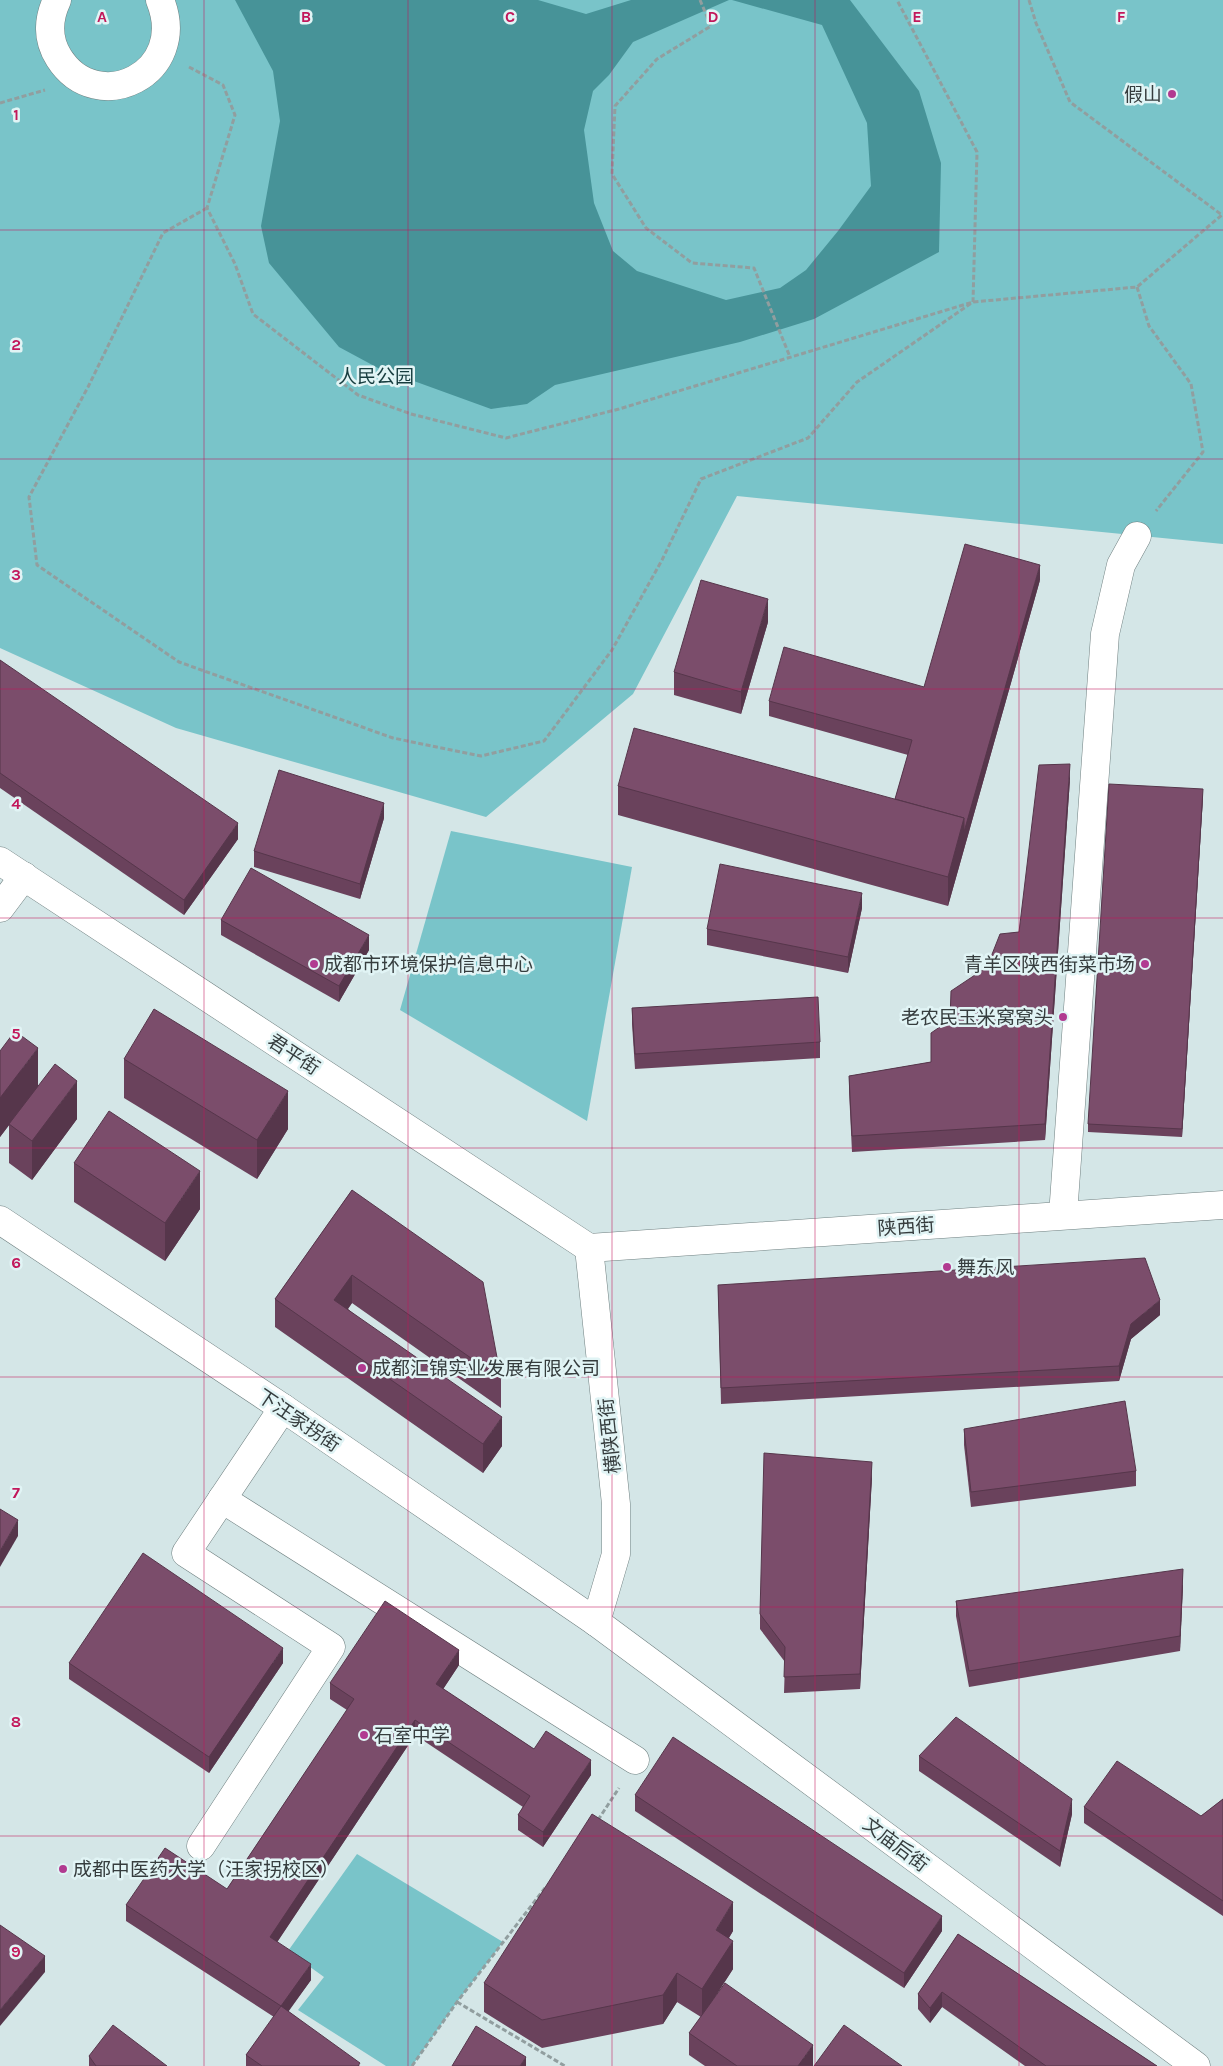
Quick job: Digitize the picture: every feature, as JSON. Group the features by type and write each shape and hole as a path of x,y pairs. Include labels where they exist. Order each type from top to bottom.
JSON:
{"street":[{"path":"57,0 51,13 50,32 54,50 64,67 80,79 98,86 117,85 135,80 150,69 162,53 167,34 166,14 160,0"},
{"path":"1063,1215 1105,634 1121,565 1138,536"},
{"name":"君平街","path":"0,861 589,1248"},
{"path":"0,908 24,876"},
{"name":"陕西街","path":"589,1248 1223,1204"},
{"name":"下汪家拐街","path":"0,1220 283,1408 596,1622"},
{"name":"横陕西街","path":"589,1248 616,1504 616,1554 596,1622"},
{"path":"201,1846 331,1646 186,1553 283,1408"},
{"path":"222,1499 635,1760"},
{"name":"文庙后街","path":"596,1622 1196,2066"}],"path":[{"path":"700,0 711,26 657,59 615,106 612,174 646,228 692,263 754,268 790,357"},
{"path":"897,0 977,152 973,302"},
{"path":"162,53 223,84 235,115 207,208 235,264 253,314 358,395 411,414 506,438 619,409 973,302 1137,287 1223,215 1070,102 1036,24 1029,0"},
{"path":"0,103 80,79"},
{"path":"207,208 163,233 88,387 29,497 37,565 179,662 393,738 481,756 544,741 612,650 662,560 701,479 808,438 857,382 973,302"},
{"path":"1137,287 1149,326 1191,384 1203,452 1138,536"},
{"path":"594,1826 606,1810 635,1760"},
{"path":"412,2066 457,2002 551,1880"},
{"path":"457,2002 563,2066"}],"green space":[{"name":"人民公园","path":"0,0 1223,0 1223,544 737,496 633,694 486,817 176,728 0,648"},
{"path":"451,831 632,867 587,1121 400,1010"},
{"path":"357,1854 503,1942 457,2002 412,2066 386,2066 298,2010 324,1977 288,1951"}],"shaded area":[{"path":"235,0 538,0 586,14 631,0 729,0 633,42 609,75 593,91 584,130 594,203 613,251 637,271 726,300 780,288 806,270 871,186 867,123 822,25 732,0 850,0 919,91 941,163 939,252 814,319 740,342 555,385 527,404 491,409 378,368 339,347 269,263 261,226 280,121 273,71"}],"building":[{"path":"965,544 1040,565 964,832 964,818 895,799 912,740 769,701 784,647 924,687"},
{"path":"701,580 768,599 741,692 674,672"},
{"path":"0,660 238,823 184,900 0,773"},
{"path":"634,728 964,818 948,877 618,786"},
{"path":"1070,764 1045,1124 852,1136 849,1076 931,1062 931,1033 950,1020 951,991 987,967 1000,934 1019,932 1039,765"},
{"path":"279,770 384,803 360,884 254,851"},
{"name":"青羊区陕西街菜市场","path":"1109,784 1203,789 1182,1129 1088,1124"},
{"path":"720,864 862,893 848,957 707,929"},
{"path":"251,868 369,935 339,986 221,920"},
{"path":"818,997 820,1042 635,1054 632,1008"},
{"path":"154,1009 288,1091 257,1140 124,1059"},
{"path":"15,1031 38,1048 0,1098 0,1051"},
{"path":"55,1064 77,1081 32,1141 9,1124"},
{"path":"109,1111 200,1171 165,1223 74,1163"},
{"path":"352,1190 483,1282 501,1379 352,1275 334,1300 502,1417 483,1444 275,1299"},
{"path":"1145,1258 1160,1300 1131,1324 1119,1366 721,1388 718,1285"},
{"path":"1125,1401 1136,1471 971,1492 964,1429"},
{"path":"764,1453 872,1462 860,1674 784,1677 785,1647 760,1614"},
{"path":"0,1509 18,1520 0,1551"},
{"path":"143,1553 283,1648 209,1757 69,1663"},
{"path":"1183,1569 1180,1636 969,1671 956,1601"},
{"path":"385,1601 459,1650 436,1684 534,1749 546,1731 591,1760 543,1832 518,1815 530,1796 415,1720 270,1937 311,1964 281,2006 126,1905 165,1848 227,1889 354,1699 330,1683"},
{"path":"956,1717 1072,1799 1060,1851 919,1756"},
{"path":"673,1737 942,1916 904,1973 635,1795"},
{"path":"1117,1761 1201,1816 1223,1799 1223,1901 1084,1807"},
{"path":"592,1814 733,1902 716,1930 733,1941 702,1989 677,1973 663,1995 542,2020 484,1983"},
{"path":"0,1925 45,1956 0,2010"},
{"path":"958,1934 1157,2066 1046,2066 942,1992 930,2008 918,1994"},
{"path":"725,1983 813,2045 798,2066 737,2066 689,2033"},
{"path":"281,2006 360,2063 358,2066 262,2066 246,2055"},
{"path":"113,2025 167,2066 96,2066 89,2056"},
{"path":"844,2025 902,2066 814,2066"},
{"path":"476,2026 526,2057 520,2066 452,2066"}],"place":[{"name":"假山","path":"1172,94"},
{"name":"成都市环境保护信息中心","path":"314,964"},
{"name":"青羊区陕西街菜市场","path":"1145,964"},
{"name":"老农民玉米窝窝头","path":"1063,1017"},
{"name":"舞东风","path":"947,1267"},
{"name":"成都汇锦实业发展有限公司","path":"362,1368"},
{"name":"石室中学","path":"364,1735"},
{"name":"成都中医药大学（汪家拐校区）","path":"63,1869"}]}
